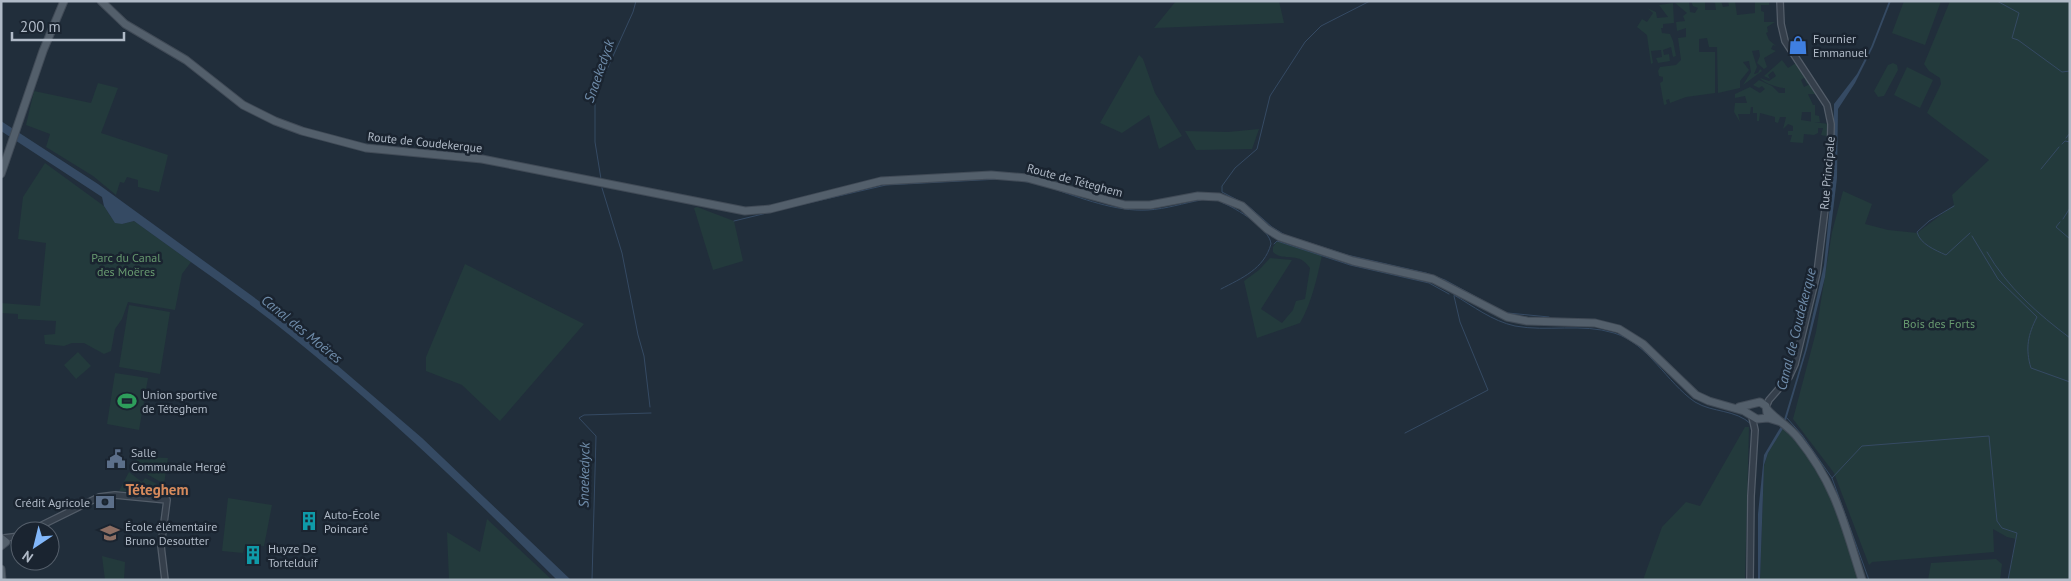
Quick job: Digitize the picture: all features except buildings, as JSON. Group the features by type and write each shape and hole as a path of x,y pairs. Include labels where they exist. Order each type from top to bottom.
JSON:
{"main road":[{"path":"1,174 50,33 65,1"},
{"name":"Route de Coudekerque","path":"100,1 125,24 186,60 241,103 286,126 366,148 482,159 606,185"},
{"name":"Route de Téteghem","path":"606,185 748,211 770,209 878,182 991,175 1027,178 1125,205 1154,204 1201,196 1219,197 1242,206 1280,237 1353,261 1431,278 1507,317 1527,321 1595,322 1616,327 1643,344 1696,395 1752,416 1781,422"},
{"path":"1752,416 1755,404 1767,408 1802,443 1831,487 1862,580"},
{"name":"Route de Téteghem","path":"1727,406 1755,404"},
{"path":"1763,418 1767,408"},
{"path":"1,569 2,580"}],"street":[{"name":"Rue Principale","path":"1767,408 1769,400 1791,373 1797,356 1819,261 1830,172 1831,126 1825,103 1784,39 1780,21 1780,1"},
{"name":"Rue Principale","path":"1755,404 1784,378 1797,356"},
{"path":"1750,580 1751,491 1754,443 1752,416"},
{"path":"1754,443 1763,418"},
{"path":"50,521 98,497 115,495 167,500 161,548 165,580"}],"green space":[{"path":"1176,1 1279,1 1284,23 1154,28"},
{"path":"1689,1 1690,12 1695,13 1698,8 1693,6 1691,1 1705,1 1705,10 1716,10 1715,3 1707,1 1721,1 1723,7 1729,6 1728,1 1735,1 1737,15 1755,13 1755,2 1750,1 1769,1 1769,5 1761,5 1761,11 1764,12 1764,22 1775,22 1767,27 1768,32 1766,33 1769,40 1776,46 1773,45 1771,49 1776,51 1764,58 1767,67 1764,69 1757,63 1760,56 1759,50 1752,51 1757,67 1754,74 1758,73 1760,69 1762,71 1743,85 1751,72 1749,61 1743,62 1749,70 1740,81 1740,88 1718,93 1717,47 1709,47 1707,38 1699,39 1699,52 1715,52 1715,93 1686,97 1670,103 1669,99 1666,100 1667,104 1664,105 1660,83 1663,81 1663,77 1659,76 1658,71 1660,67 1676,65 1681,60 1678,38 1686,37 1686,28 1677,31 1676,22 1685,21 1683,16 1687,13 1675,3"},
{"path":"1904,1 1941,1 1925,45 1892,33"},
{"name":"Bois des Forts","path":"1950,1 2070,1 2070,580 2008,580 2016,539 2007,537 1993,529 1994,552 1872,562 1869,565 1834,473 1793,419 1816,332 1832,232 1843,191 1872,204 1865,224 1888,230 1917,233 1954,205 1952,195 1989,160 1927,113 1941,84 1940,78 1929,71 1924,64"},
{"path":"1673,3 1674,23 1663,24 1663,28 1661,28 1662,33 1670,34 1676,56 1673,57 1671,47 1663,50 1664,55 1669,54 1670,61 1658,63 1656,58 1662,57 1661,50 1651,51 1653,63 1651,64 1647,35 1637,27 1642,19 1647,22 1653,13 1647,8 1656,12 1657,18 1668,17 1659,5"},
{"path":"1139,55 1143,59 1155,93 1182,136 1159,149 1149,115 1122,133 1100,123"},
{"path":"1782,60 1788,68 1796,63 1809,83 1807,84 1804,78 1801,80 1804,87 1810,84 1817,94 1808,94 1813,105 1815,105 1815,115 1819,116 1820,122 1814,122 1828,124 1828,134 1826,136 1821,135 1823,128 1818,128 1818,133 1814,135 1804,134 1803,143 1790,142 1792,135 1788,135 1788,131 1793,131 1793,126 1788,124 1783,129 1786,117 1780,117 1778,123 1775,122 1775,117 1760,113 1759,121 1757,121 1757,113 1753,113 1753,107 1751,107 1750,114 1738,114 1740,122 1734,112 1735,103 1747,103 1745,96 1735,98 1735,94 1750,87 1760,93 1765,89 1762,86 1759,88 1753,85 1759,80 1772,86 1779,93 1785,93 1785,88 1772,85 1760,78 1769,81 1776,76 1773,71 1768,75 1770,79 1764,76","holes":["1802,112 1811,112 1811,121 1801,120"]},
{"path":"1893,63 1897,65 1898,70 1884,96 1878,97 1874,91 1888,65"},
{"path":"1907,67 1933,80 1920,108 1894,95"},
{"path":"98,83 118,88 101,133 168,155 159,192 138,187 138,180 127,177 124,183 120,182 116,195 93,176 46,147 50,134 26,125 34,91 91,103"},
{"path":"1259,129 1252,149 1196,150 1185,131 1228,132"},
{"name":"Parc du Canal des Moëres","path":"45,163 104,206 111,217 122,224 134,221 191,262 182,274 175,310 128,302 122,319 115,329 111,351 104,354 84,343 72,343 64,346 45,344 44,335 55,334 56,321 18,319 18,314 1,313 1,303 40,306 46,243 18,239 23,197"},
{"path":"697,207 734,221 743,261 713,270 694,208"},
{"path":"1277,241 1322,255 1311,298 1300,323 1257,338 1244,281 1259,270 1270,258 1292,260 1261,309 1282,323 1293,310 1296,301 1305,299 1310,268 1301,259 1282,257 1273,252 1273,247"},
{"path":"465,264 584,324 500,421 462,385 426,371 426,357"},
{"path":"129,305 170,312 160,374 119,367"},
{"path":"78,352 91,366 76,379 64,365"},
{"name":"Union sportive de Téteghem","path":"115,373 148,378 139,430 107,424"},
{"path":"1745,427 1749,427 1745,580 1643,580 1662,527 1686,502 1700,506"},
{"path":"1783,428 1802,448 1829,489 1859,580 1760,580 1764,466 1768,453"},
{"path":"139,457 168,458 164,484 147,474 149,470 134,464"},
{"path":"129,472 142,482 145,478 163,487 160,494 119,491"},
{"path":"228,498 272,505 264,546 245,545 243,553 222,551"},
{"path":"487,519 551,580 449,580 447,532 480,552"},
{"path":"102,556 125,562 124,580 105,580"},
{"path":"1996,559 2002,564 2000,580 1928,580 1931,563"}],"water":[{"path":"1889,1 1891,1 1873,47 1855,83 1838,109 1837,178 1825,277 1807,349 1784,427 1768,453 1764,465 1760,580 1758,580 1758,514 1764,455 1783,423 1805,350 1824,265 1833,174 1834,104 1857,74 1871,47"},
{"path":"1,121 98,184 281,317 422,438 571,580 557,580 428,455 292,337 134,221 122,224 115,223 104,206 102,197 1,131"}],"waterway":[{"name":"Snaekedyck","path":"601,179 595,142 595,104 599,87 633,12 636,1"},
{"path":"1370,1 1321,26 1305,42 1270,96 1257,149 1235,168 1222,186 1222,192 1247,205 1272,227 1285,235 1347,255 1426,273 1445,280 1491,305"},
{"path":"1997,1 2019,13 2012,38 2018,40 2062,72 2070,71"},
{"path":"2066,138 2070,133"},
{"path":"2062,144 2065,141 2070,142"},
{"path":"2041,169 2059,147"},
{"path":"787,208 886,185 1000,179"},
{"path":"1022,181 1033,183"},
{"name":"Snaekedyck","path":"602,188 622,253 644,356 650,407"},
{"path":"1051,188 1099,204 1136,210 1148,210 1201,200"},
{"path":"1221,289 1244,277 1258,266 1268,253 1271,244 1269,238 1259,226 1244,214 1223,203"},
{"path":"1954,206 1929,221 1917,232 1921,240 1928,246 1946,255 1970,233"},
{"path":"2063,219 2070,208"},
{"path":"734,221 771,212"},
{"path":"2060,222 2056,227 2070,239"},
{"path":"1972,236 1998,279 2037,317 2031,329 2028,342 2031,368 2070,382"},
{"path":"1274,244 1277,241 1350,265 1429,283 1449,294"},
{"path":"1987,252 2004,277 2024,299 2070,338"},
{"path":"1454,295 1491,317 1507,324 1527,328 1602,330 1626,338 1647,354 1675,385 1695,402 1709,408 1731,413 1751,424"},
{"path":"1405,433 1488,390 1460,322 1454,296"},
{"path":"1508,313 1549,317"},
{"name":"Snaekedyck","path":"592,580 596,436 579,418 584,415 651,413"},
{"path":"1787,418 1802,435 1832,478 1869,580"},
{"path":"1832,478 1862,446 1989,436 1997,521 2002,528 2017,533 2008,580"}],"place":[{"name":"Fournier Emmanuel","path":"1798,45"},
{"name":"Union sportive de Téteghem","path":"127,401"},
{"name":"Salle Communale Hergé","path":"116,459"},
{"name":"Crédit Agricole","path":"105,502"},
{"name":"Auto-École Poincaré","path":"309,521"},
{"name":"École élémentaire Bruno Desoutter","path":"110,533"},
{"name":"Huyze De Tortelduif","path":"253,555"}],"district":[{"name":"Téteghem","path":"157,489"}],"water label":[{"name":"Canal des Moëres","path":"302,329"},
{"name":"Canal de Coudekerque","path":"1796,329"}]}
